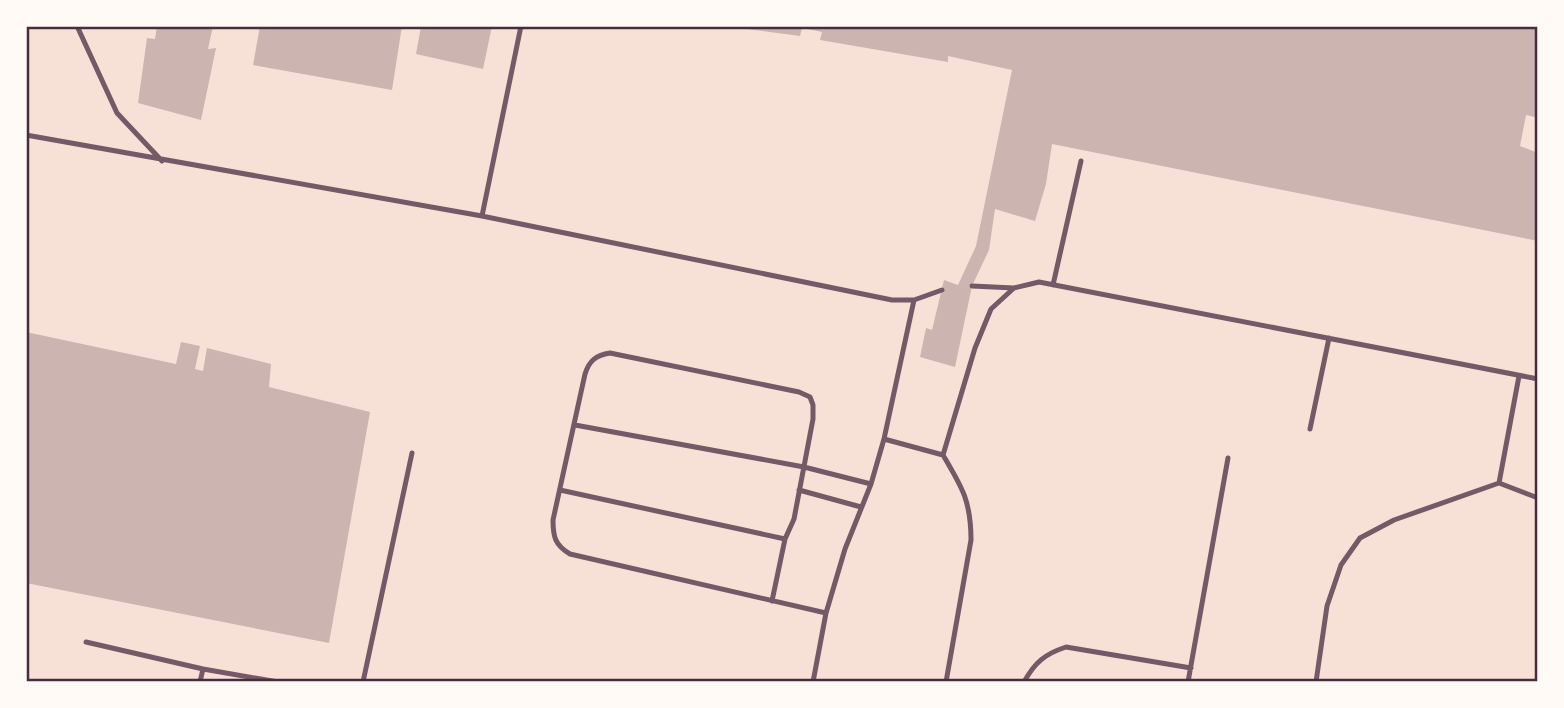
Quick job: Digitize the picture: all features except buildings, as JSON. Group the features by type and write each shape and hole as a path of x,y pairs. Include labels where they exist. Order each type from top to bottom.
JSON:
{"lane":[{"path":"76,26 117,113 162,160"},
{"path":"482,216 521,26"},
{"path":"26,135 482,216 892,300 914,300 942,290"},
{"path":"1054,285 1081,162"},
{"path":"972,286 1014,288 1039,282 1538,379"},
{"path":"943,455 975,348 991,309 1014,288"},
{"path":"813,682 826,613 845,549 871,484 884,439 914,300"},
{"path":"1310,429 1329,338"},
{"path":"772,601 785,539 794,519 813,419 810,397 799,392 610,353 595,357 588,365 553,520 553,536 558,547 570,554 772,601 826,613"},
{"path":"1499,483 1519,376"},
{"path":"575,425 804,467 871,484"},
{"path":"884,439 943,455 965,491 971,520 971,540 946,682"},
{"path":"363,682 412,453"},
{"path":"1188,682 1228,458"},
{"path":"1316,682 1327,606 1341,565 1360,538 1394,520 1499,483 1538,498"},
{"path":"560,490 785,539"},
{"path":"799,490 861,507"},
{"path":"86,642 204,669 278,682"},
{"path":"1024,682 1031,670 1048,653 1066,647 1191,667"},
{"path":"200,682 204,669"}]}
